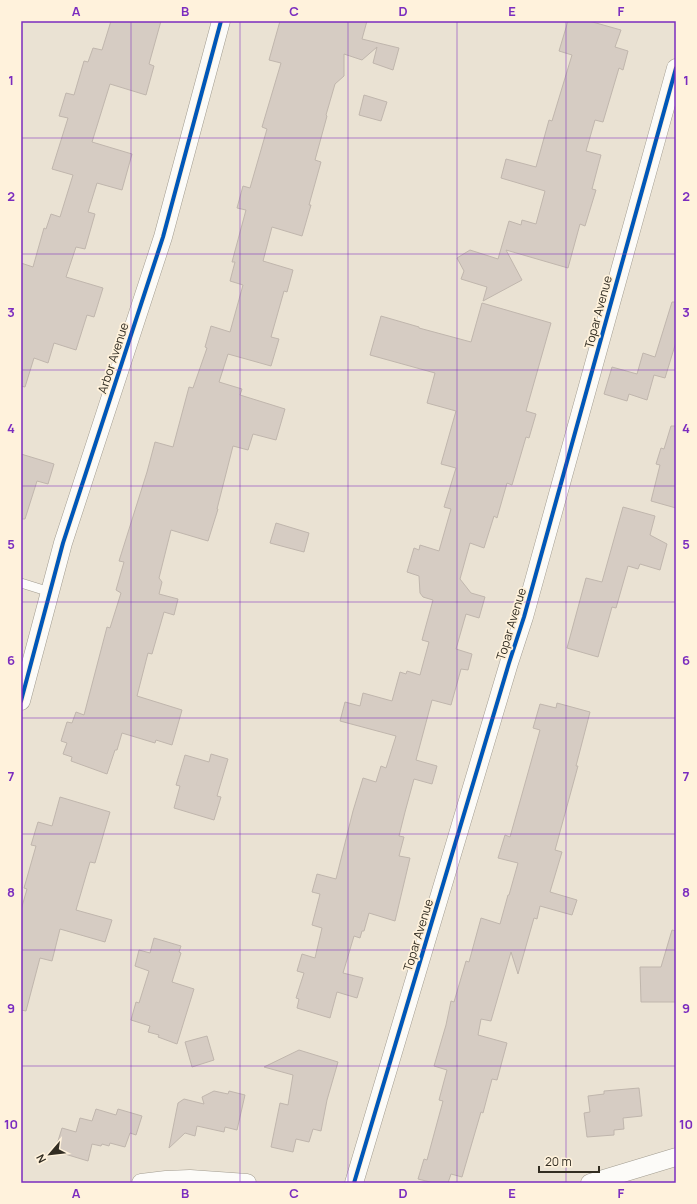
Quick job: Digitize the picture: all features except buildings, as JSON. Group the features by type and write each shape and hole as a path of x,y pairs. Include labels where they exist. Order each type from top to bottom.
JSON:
{"street":[{"name":"Arbor Avenue","path":"21,701 63,543 163,237 221,21"},
{"name":"Topar Avenue","path":"354,1183 524,617 676,68"},
{"path":"590,1183 676,1157"},
{"path":"141,1183 190,1179 247,1183"}],"lane":[{"path":"21,583 50,592"}],"cycle path":[{"path":"21,701 63,543 163,237 221,21"},
{"path":"354,1183 524,617 676,68"}]}
